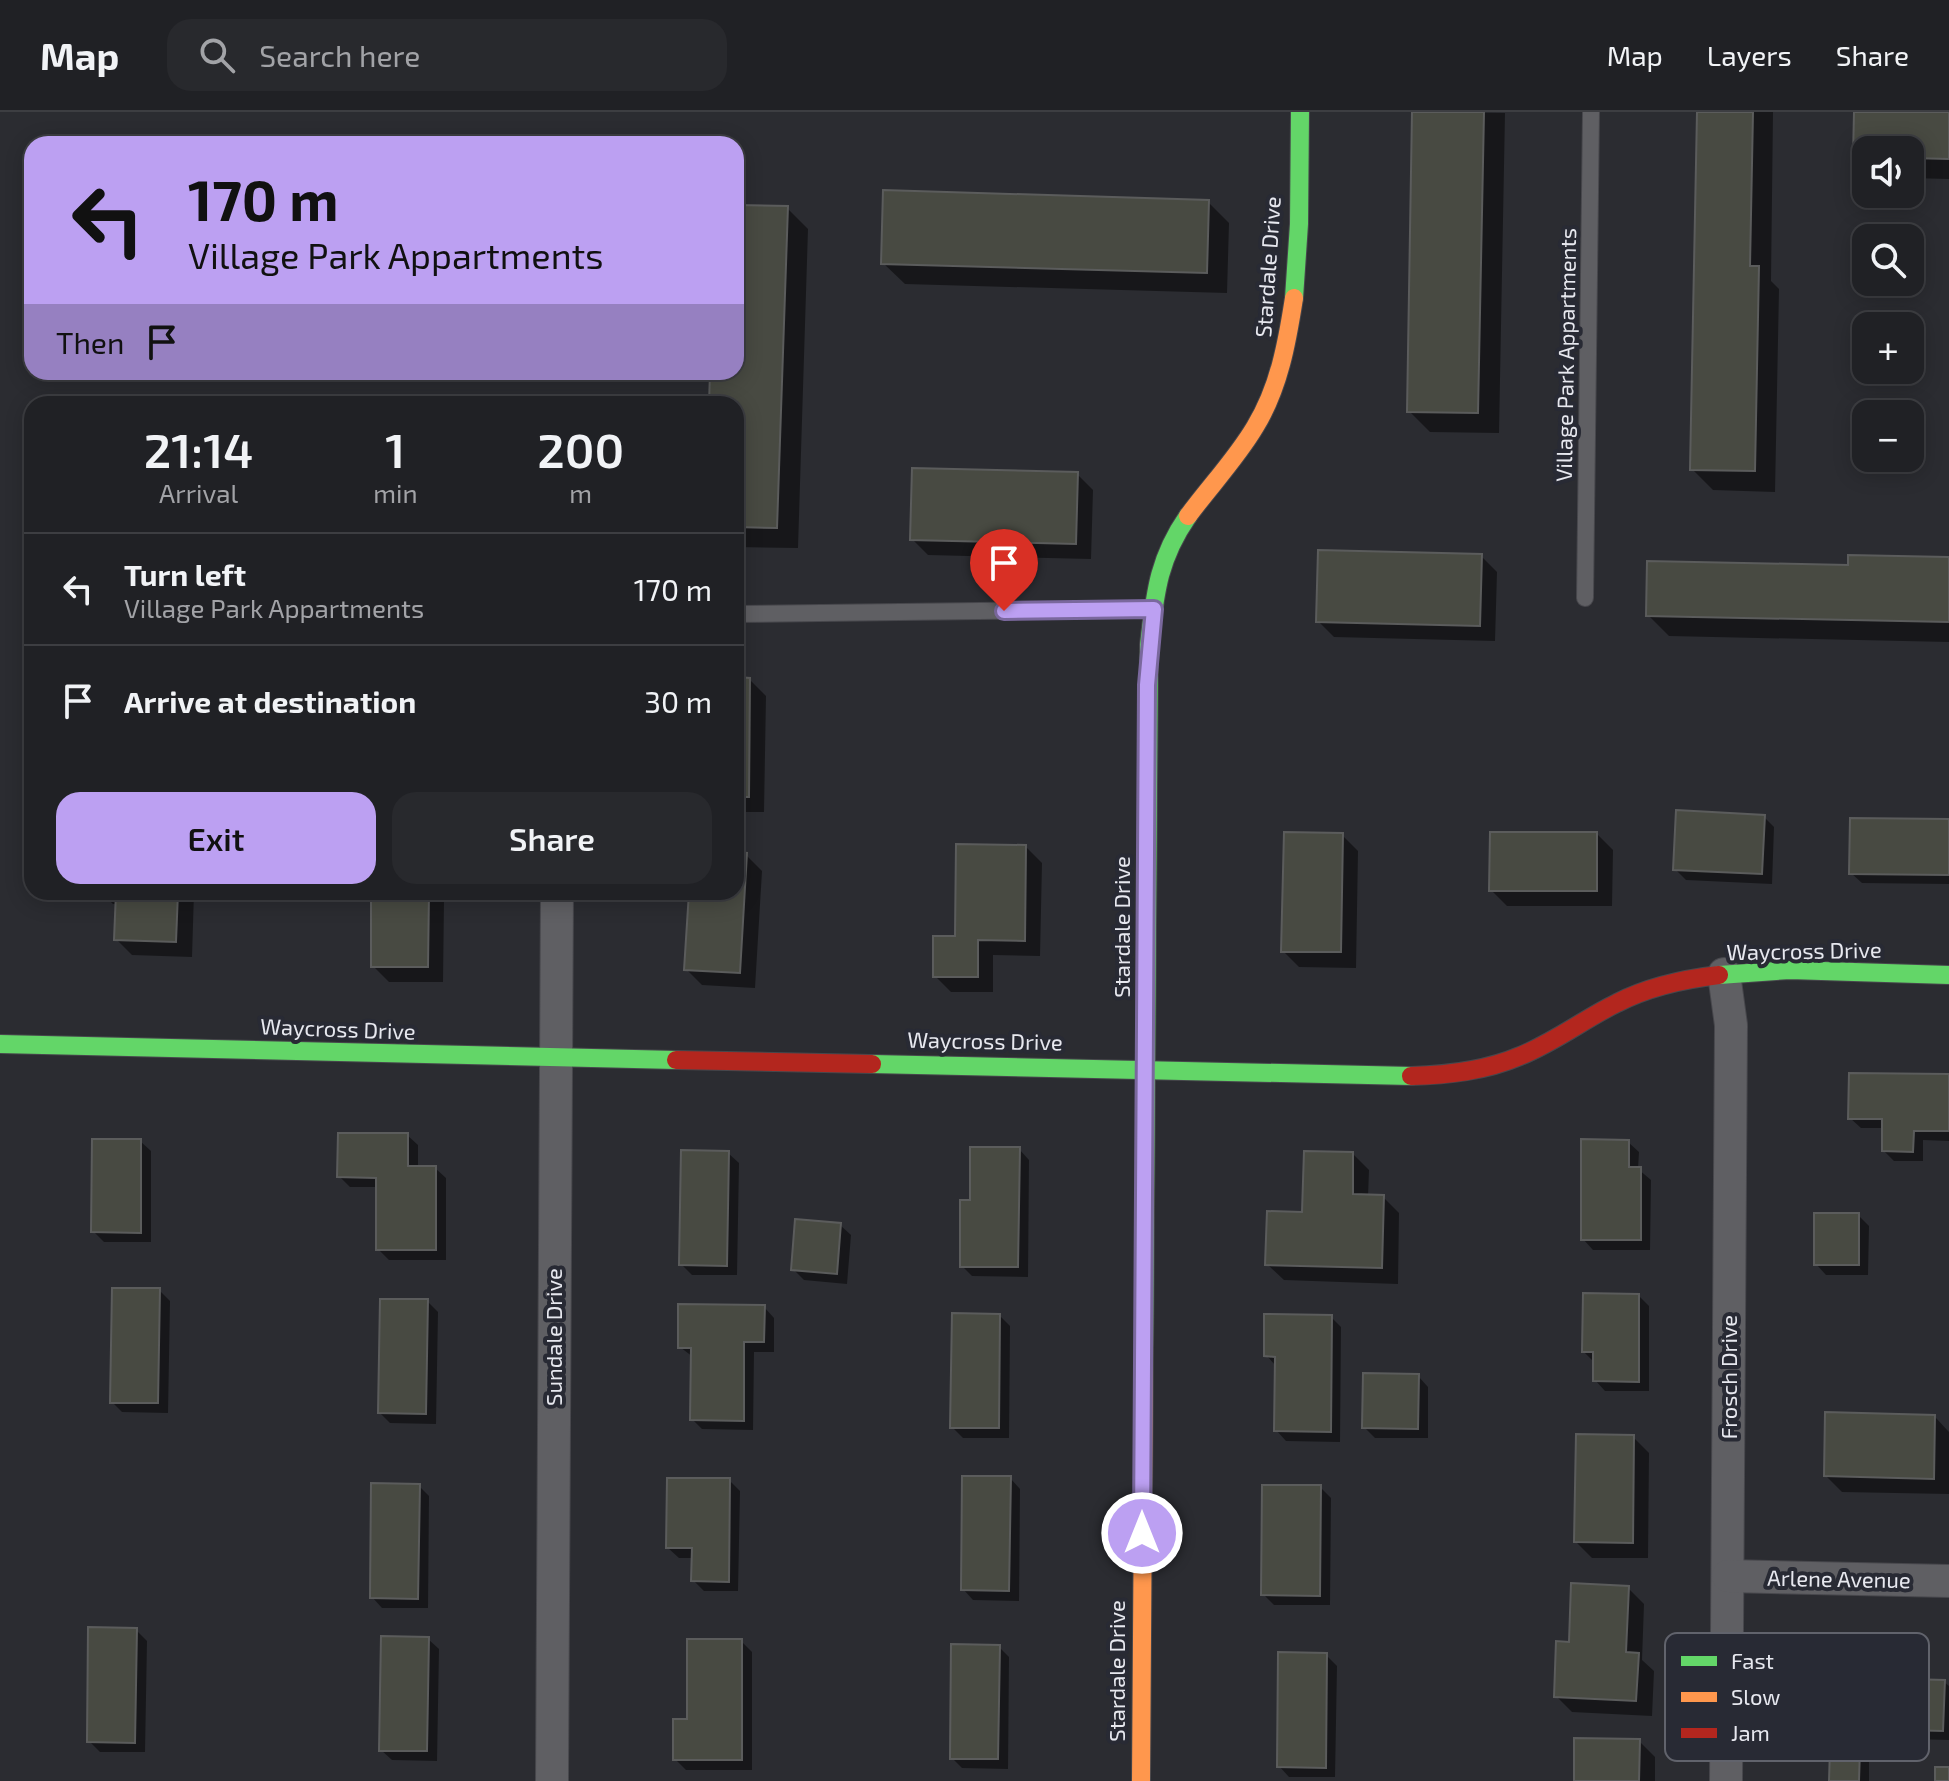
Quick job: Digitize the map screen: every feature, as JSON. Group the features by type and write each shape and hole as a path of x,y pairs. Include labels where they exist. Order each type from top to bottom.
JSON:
{"street":[{"name":"Stardale Drive","path":"1141,1781 1147,685 1154,609 1158,574 1171,545 1188,515 1249,437 1266,407 1281,369 1295,289 1300,112"},
{"name":"Sundale Drive","path":"552,1781 557,900"},
{"name":"Waycross Drive","path":"0,1044 556,1059 1145,1068 1432,1076 1461,1073 1515,1060 1637,993 1679,982 1724,974 1768,971 1949,975"},
{"name":"Frosch Drive","path":"1724,974 1731,1025 1727,1633"},
{"name":"Arlene Avenue","path":"1728,1576 1949,1581"},
{"name":"Frosch Drive","path":"1726,1761 1726,1781"}],"lane":[{"name":"Village Park Appartments","path":"1585,598 1591,112"},
{"path":"744,614 1154,609"}],"building":[{"path":"1412,112 1484,112 1478,413 1407,412"},
{"path":"1697,112 1753,112 1750,266 1759,266 1755,471 1690,470"},
{"path":"1854,112 1949,112 1949,159 1924,158 1924,136 1853,136"},
{"path":"883,190 1209,200 1207,273 881,264"},
{"path":"744,205 788,206 777,528 744,527 744,396 709,396 710,380 744,380"},
{"path":"912,468 1078,472 1076,544 910,540"},
{"path":"1318,550 1482,554 1480,626 1316,622"},
{"path":"1848,555 1949,557 1949,622 1646,616 1647,561 1848,565"},
{"path":"744,678 750,678 749,797 744,797"},
{"path":"1676,810 1765,815 1762,874 1673,870"},
{"path":"1850,818 1949,819 1949,875 1849,874"},
{"path":"1284,832 1343,833 1341,952 1281,952"},
{"path":"1490,832 1597,832 1597,891 1489,891"},
{"path":"956,844 1026,845 1025,941 978,940 978,977 933,977 933,936 955,936"},
{"path":"744,853 747,853 740,973 684,970 688,900 744,900"},
{"path":"116,900 178,900 176,942 114,940"},
{"path":"371,900 429,900 428,967 371,967"},
{"path":"1849,1073 1949,1074 1949,1131 1914,1131 1913,1152 1882,1151 1882,1119 1848,1119"},
{"path":"338,1133 408,1133 408,1166 436,1166 436,1250 376,1250 376,1178 337,1177"},
{"path":"92,1139 141,1139 141,1233 91,1232"},
{"path":"1581,1139 1629,1140 1629,1167 1641,1167 1641,1240 1581,1240"},
{"path":"970,1147 1020,1147 1018,1267 960,1267 960,1200 970,1200"},
{"path":"681,1150 729,1151 727,1266 679,1265"},
{"path":"1304,1151 1353,1152 1353,1194 1384,1195 1382,1268 1265,1265 1267,1211 1302,1212"},
{"path":"1814,1213 1859,1213 1859,1265 1814,1265"},
{"path":"795,1219 841,1223 837,1274 791,1270"},
{"path":"112,1288 160,1288 158,1403 110,1403"},
{"path":"1583,1293 1639,1294 1639,1382 1593,1381 1593,1352 1582,1352"},
{"path":"380,1299 428,1299 426,1414 378,1413"},
{"path":"678,1304 765,1305 764,1342 744,1342 744,1421 690,1420 691,1348 678,1348"},
{"path":"952,1313 1000,1314 999,1428 950,1428"},
{"path":"1264,1314 1332,1315 1331,1432 1274,1431 1275,1357 1264,1356"},
{"path":"1363,1373 1419,1374 1418,1429 1362,1428"},
{"path":"1825,1412 1935,1415 1934,1479 1824,1476"},
{"path":"1576,1434 1634,1435 1633,1543 1574,1542"},
{"path":"962,1476 1011,1476 1009,1591 961,1590"},
{"path":"667,1478 730,1478 729,1582 691,1581 692,1548 666,1548"},
{"path":"371,1483 420,1484 418,1599 370,1598"},
{"path":"1262,1485 1321,1485 1320,1596 1261,1595"},
{"path":"1571,1583 1629,1586 1626,1652 1639,1653 1636,1701 1554,1697 1556,1641 1569,1642"},
{"path":"88,1627 137,1628 135,1743 87,1742"},
{"path":"381,1636 429,1637 427,1751 379,1751"},
{"path":"687,1639 742,1639 742,1760 673,1760 673,1719 687,1719"},
{"path":"951,1644 1000,1645 998,1759 950,1759"},
{"path":"1278,1652 1327,1653 1326,1768 1277,1767"},
{"path":"1929,1680 1945,1680 1943,1731 1929,1731"},
{"path":"1574,1738 1640,1739 1639,1781 1574,1781"},
{"path":"1830,1761 1860,1761 1859,1781 1829,1781"},
{"path":"1935,1767 1949,1767 1949,1781 1935,1781"}],"traffic: fast":[{"path":"1294,298 1299,224 1300,112"},
{"path":"1144,1350 1149,645 1164,562 1188,516"},
{"path":"1719,975 1790,970 1949,975"},
{"path":"0,1044 676,1060"},
{"path":"872,1064 1411,1076"}],"traffic: slow":[{"path":"1188,516 1240,450 1263,412 1281,365 1294,298"},
{"path":"1141,1781 1144,1350"}],"traffic: jam":[{"path":"1411,1076 1466,1071 1507,1061 1641,992 1666,984 1719,975"},
{"path":"676,1060 872,1064"}],"route":[{"path":"1004,611 1154,609 1147,685 1142,1533"}]}
